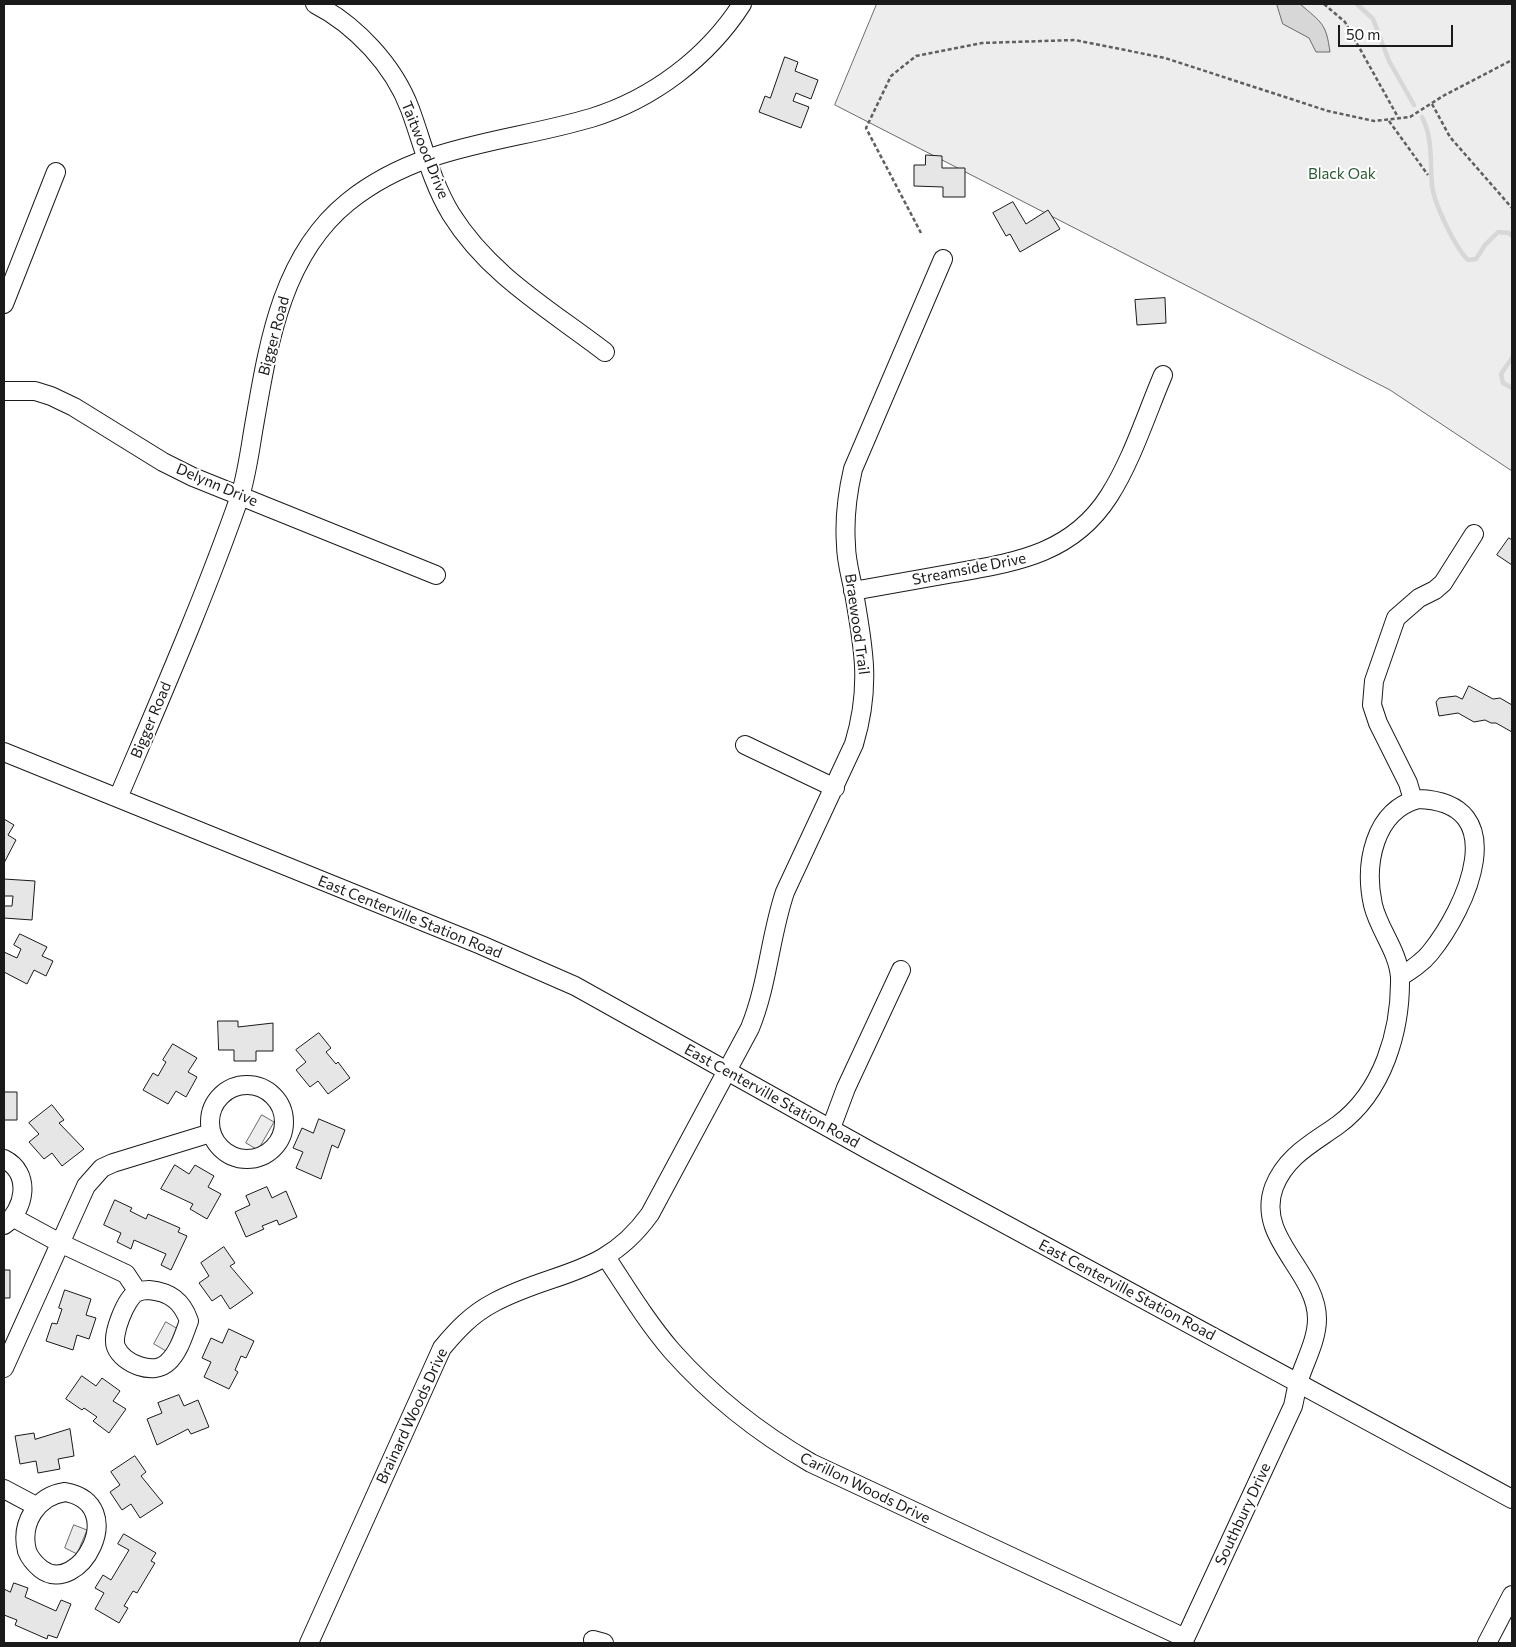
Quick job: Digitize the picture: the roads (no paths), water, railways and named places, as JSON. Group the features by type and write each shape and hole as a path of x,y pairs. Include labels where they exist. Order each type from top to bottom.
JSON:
{"street":[{"name":"Taitwood Drive","path":"315,4 348,26 369,45 384,63 409,108 425,158 451,214 479,252 529,297 605,352"},
{"name":"Bigger Road","path":"118,798 172,671 240,495 272,330 285,292 314,239 347,203 377,181 425,158 454,149 593,117 621,106 672,78 696,59 720,34 742,4"},
{"path":"4,304 56,172"},
{"name":"Braewood Trail","path":"728,1071 759,1005 785,892 854,744 860,723 866,687 865,665 846,547 845,519 847,497 853,469 943,259"},
{"name":"Streamside Drive","path":"854,591 1015,562 1060,544 1092,517 1112,492 1119,480 1164,375"},
{"name":"Delynn Drive","path":"4,391 35,391 51,396 74,407 163,462 194,477 436,575"},
{"path":"1413,800 1408,783 1378,723 1372,705 1374,681 1396,618 1420,598 1443,584 1474,534"},
{"path":"745,746 834,788"},
{"name":"East Centerville Station Road","path":"4,752 472,941 575,986 1512,1500"},
{"path":"1434,799 1458,809 1468,820 1476,842 1470,879 1448,927 1429,954 1400,977 1393,950 1373,905 1370,863 1374,846 1389,816 1398,807 1413,800 1434,799"},
{"path":"831,1128 846,1088 901,970"},
{"name":"Southbury Drive","path":"1184,1640 1293,1406 1298,1383 1316,1333 1315,1303 1311,1288 1289,1257 1276,1231 1271,1208 1273,1189 1280,1174 1295,1155 1354,1111 1368,1094 1380,1074 1393,1036 1400,977"},
{"name":"Brainard Woods Drive","path":"309,1643 442,1348 456,1330 491,1304 590,1266 606,1257 627,1241 650,1214 728,1071"},
{"path":"244,1085 260,1088 274,1097 284,1117 283,1130 279,1141 271,1150 254,1158 236,1158 225,1152 217,1144 211,1133 210,1116 216,1101 224,1093 244,1085"},
{"path":"4,1368 86,1186 102,1168 211,1133"},
{"path":"4,1159 15,1169 21,1180 23,1190 22,1202 9,1222 60,1243 126,1274 138,1292"},
{"name":"Carillon Woods Drive","path":"606,1257 672,1350 716,1396 777,1443 811,1463 1184,1640"},
{"path":"149,1290 170,1295 178,1302 189,1321 179,1346 168,1363 154,1368 142,1367 132,1363 116,1347 114,1336 124,1311 138,1292 149,1290"},
{"path":"4,1490 36,1506"},
{"path":"65,1492 86,1500 93,1507 98,1526 96,1536 85,1560 75,1570 58,1574 44,1571 29,1556 25,1537 36,1506 43,1499 65,1492"},
{"path":"1487,1643 1512,1595"}],"waterway":[{"path":"1357,4 1373,19 1389,61 1414,105"},
{"path":"1422,117 1428,133 1434,193 1446,225 1463,254 1468,260 1476,259 1485,245 1498,232 1509,233 1512,236"},
{"path":"1512,358 1501,374 1503,383 1512,388"}],"park label":[{"name":"Black Oak","path":"1342,174"}]}
